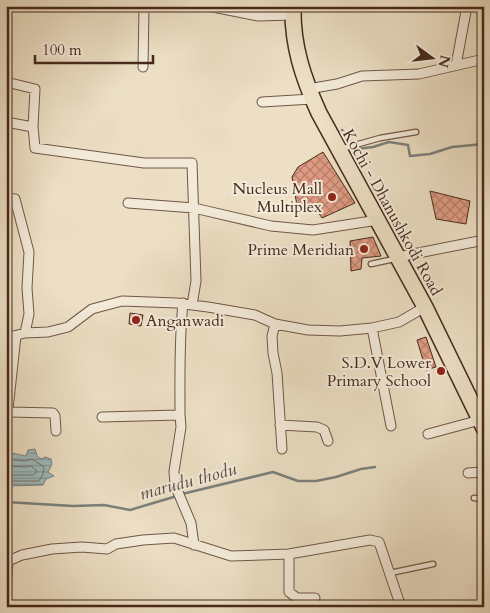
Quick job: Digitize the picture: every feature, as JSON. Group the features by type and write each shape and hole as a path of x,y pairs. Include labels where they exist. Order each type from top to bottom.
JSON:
{"highway":[{"name":"Kochi - Dhanushkodi Road","path":"293,11 295,47 310,94 343,148 378,220 425,307 482,424"}],"street":[{"path":"143,66 144,6"},
{"path":"208,6 258,16 293,11"},
{"path":"456,65 467,6"},
{"path":"262,102 310,94 362,76 419,74 484,59"},
{"path":"6,82 35,89 33,127 35,148 144,163 192,163 196,281 179,339 181,426 174,471 175,485 191,523 194,546"},
{"path":"6,122 33,127"},
{"path":"6,198 15,199 29,252 29,314 25,333"},
{"path":"128,203 194,208 271,226 313,230 378,220"},
{"path":"398,258 484,240"},
{"path":"56,431 56,416 52,413 9,412 11,337 25,333 48,332 68,327 92,309 122,301 188,304 255,315 275,324 308,330 340,331 372,328 399,322 425,307"},
{"path":"275,324 272,336 273,354 277,374 282,449"},
{"path":"372,328 391,426"},
{"path":"102,417 180,415"},
{"path":"428,434 482,424"},
{"path":"280,425 318,427 324,430 328,441"},
{"path":"468,473 484,472"},
{"path":"8,561 22,555 52,549 82,547 107,549 116,544 174,538 194,546 231,556 289,554 370,540 379,542 401,607"},
{"path":"289,554 289,592 297,598 315,598"}],"lane":[{"path":"343,148 416,132"},
{"path":"371,264 398,258"},
{"path":"474,498 484,498"},
{"path":"8,561 8,599"},
{"path":"389,573 433,564"}],"water":[{"path":"35,449 37,456 41,459 45,457 51,459 52,464 48,472 54,476 46,479 43,485 7,486 6,455 12,453 26,456 28,450"}],"building":[{"path":"323,152 355,203 322,218 316,209 298,211 292,177 298,167"},
{"path":"430,191 470,201 466,224 436,219"},
{"name":"Prime Meridian","path":"373,237 381,256 362,258 361,269 351,271 350,241"},
{"name":"Anganwadi","path":"130,313 143,315 141,326 129,324"},
{"name":"S.D.V Lower Primary School","path":"426,337 436,367 426,370 417,340"}],"waterway":[{"path":"342,130 356,149 373,147 389,142 408,145 410,156 430,154 452,147 484,144"},
{"name":"marudu thodu","path":"182,494 273,472 298,481 316,481 375,467"},
{"name":"marudu thodu","path":"6,502 73,506 104,505 130,510 177,496"}],"place":[{"name":"Nucleus Mall Multiplex","path":"332,197"},
{"name":"Prime Meridian","path":"364,249"},
{"name":"Anganwadi","path":"136,320"},
{"name":"S.D.V Lower Primary School","path":"441,371"}]}
